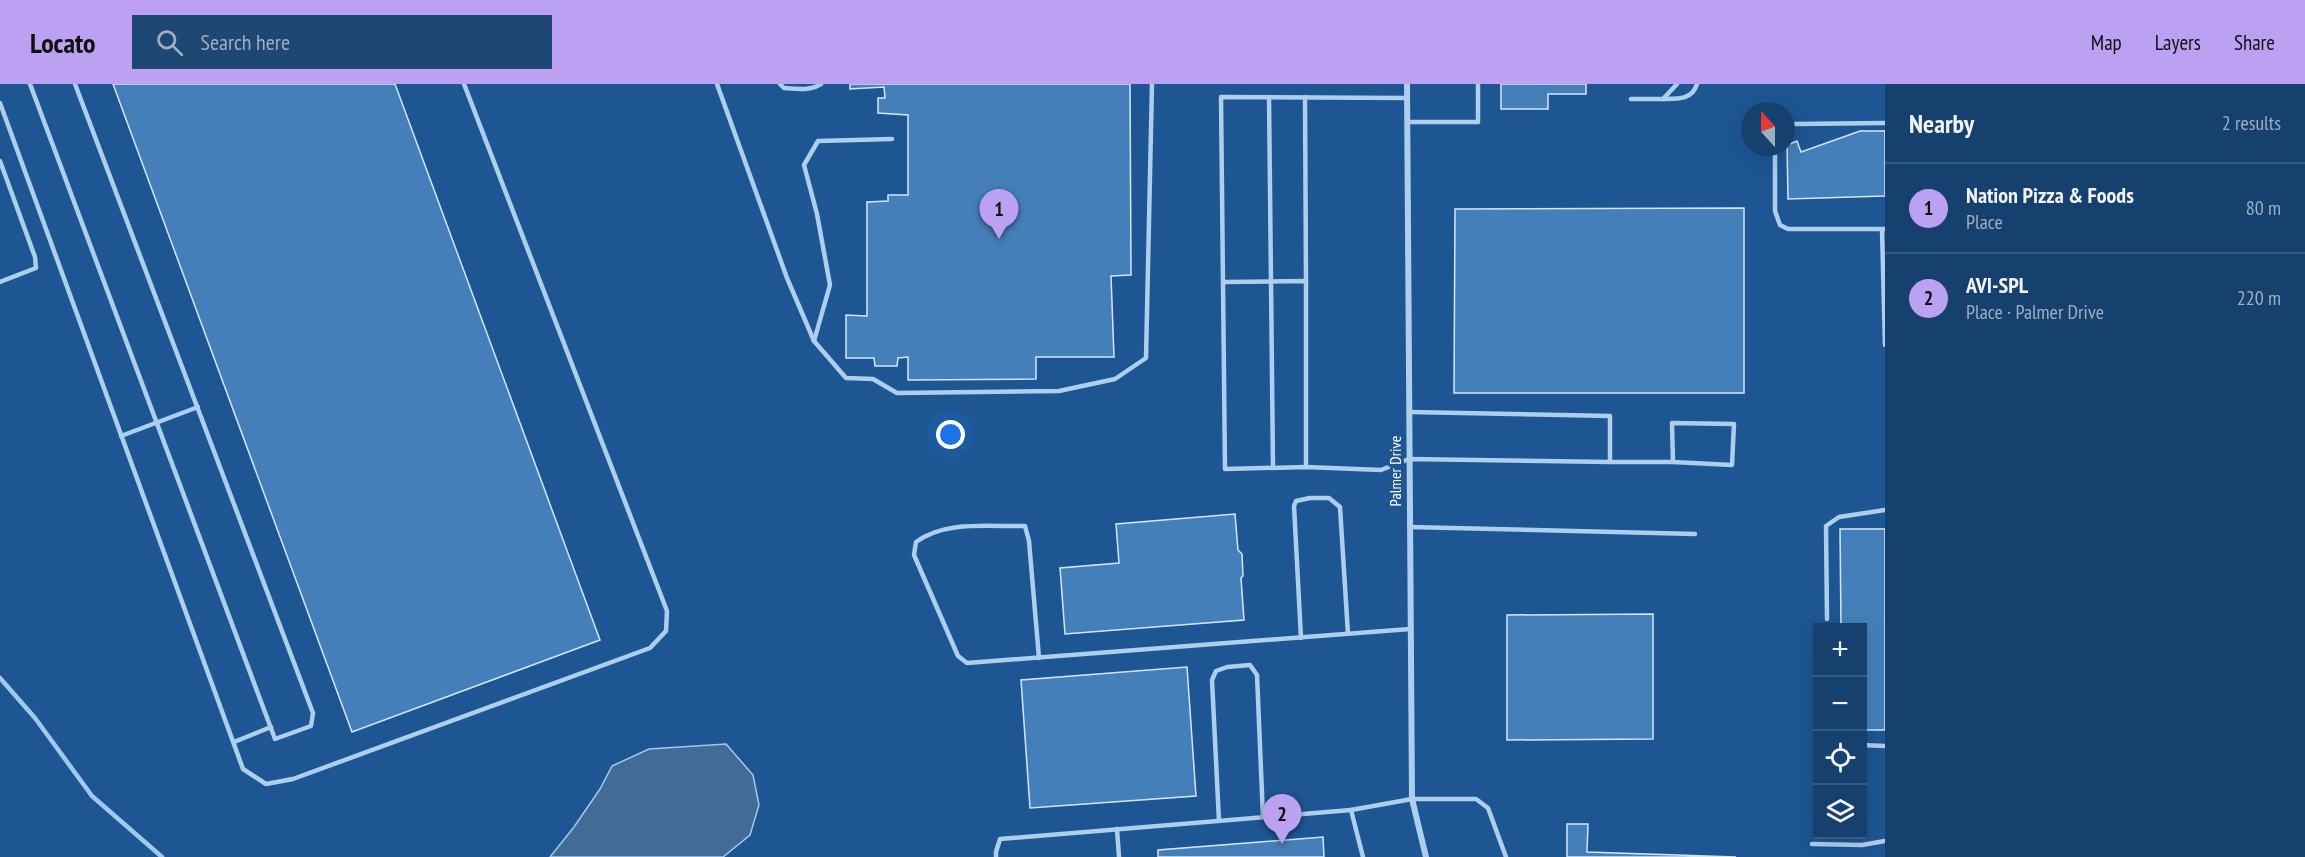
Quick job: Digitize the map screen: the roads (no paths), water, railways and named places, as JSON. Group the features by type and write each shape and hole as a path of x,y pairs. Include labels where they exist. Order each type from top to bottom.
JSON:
{"street":[{"name":"Palmer Drive","path":"1407,84 1412,799 1426,857"}],"lane":[{"path":"30,84 275,739 311,726 313,713 75,84"},
{"path":"0,103 243,769 266,784 292,779 650,648 666,631 667,611 464,84"},
{"path":"717,84 787,278 814,341 846,378 873,379 897,393 1059,391 1115,379 1146,358 1152,84"},
{"path":"780,84 784,88 795,89 817,87 821,84"},
{"path":"1407,122 1478,122 1478,84"},
{"path":"1664,99 1677,84"},
{"path":"1630,99 1688,97 1694,92 1697,84"},
{"path":"1407,98 1221,97 1225,469 1306,467 1381,470 1408,459 1673,462 1732,465 1734,424 1672,423 1673,462"},
{"path":"1269,97 1273,467"},
{"path":"1305,98 1306,467"},
{"path":"1795,124 1885,123"},
{"path":"814,341 830,285 817,214 804,165 818,141 892,139"},
{"path":"1775,156 1775,211 1780,225 1788,229 1883,229 1885,345"},
{"path":"0,161 35,257 36,268 0,282"},
{"path":"1223,282 1306,281"},
{"path":"121,436 198,407"},
{"path":"1409,412 1610,416 1610,462"},
{"path":"1301,638 1294,506 1296,501 1310,498 1329,498 1340,507 1348,634"},
{"path":"1827,620 1826,526 1839,517 1885,510"},
{"path":"1039,658 1029,541 1025,526 949,528 927,534 915,542 914,555 958,656 967,663 1039,658 1301,638 1410,629"},
{"path":"1409,527 1695,534"},
{"path":"1220,821 1212,680 1216,671 1250,664 1257,675 1263,817"},
{"path":"234,742 270,727"},
{"path":"1867,745 1885,746"},
{"path":"996,857 1000,839 1352,810 1412,799 1476,799 1488,808 1506,857"},
{"path":"1352,810 1363,857"},
{"path":"1117,829 1119,857"},
{"path":"1812,844 1862,845 1885,841"}],"water":[{"path":"726,744 753,775 759,805 750,835 723,857 550,857 600,789 612,766 649,749"}],"waterway":[{"path":"0,678 35,718 92,796 162,857"}],"place":[{"name":"Nation Pizza & Foods","path":"999,239"},
{"name":"AVI-SPL","path":"1282,844"}]}
